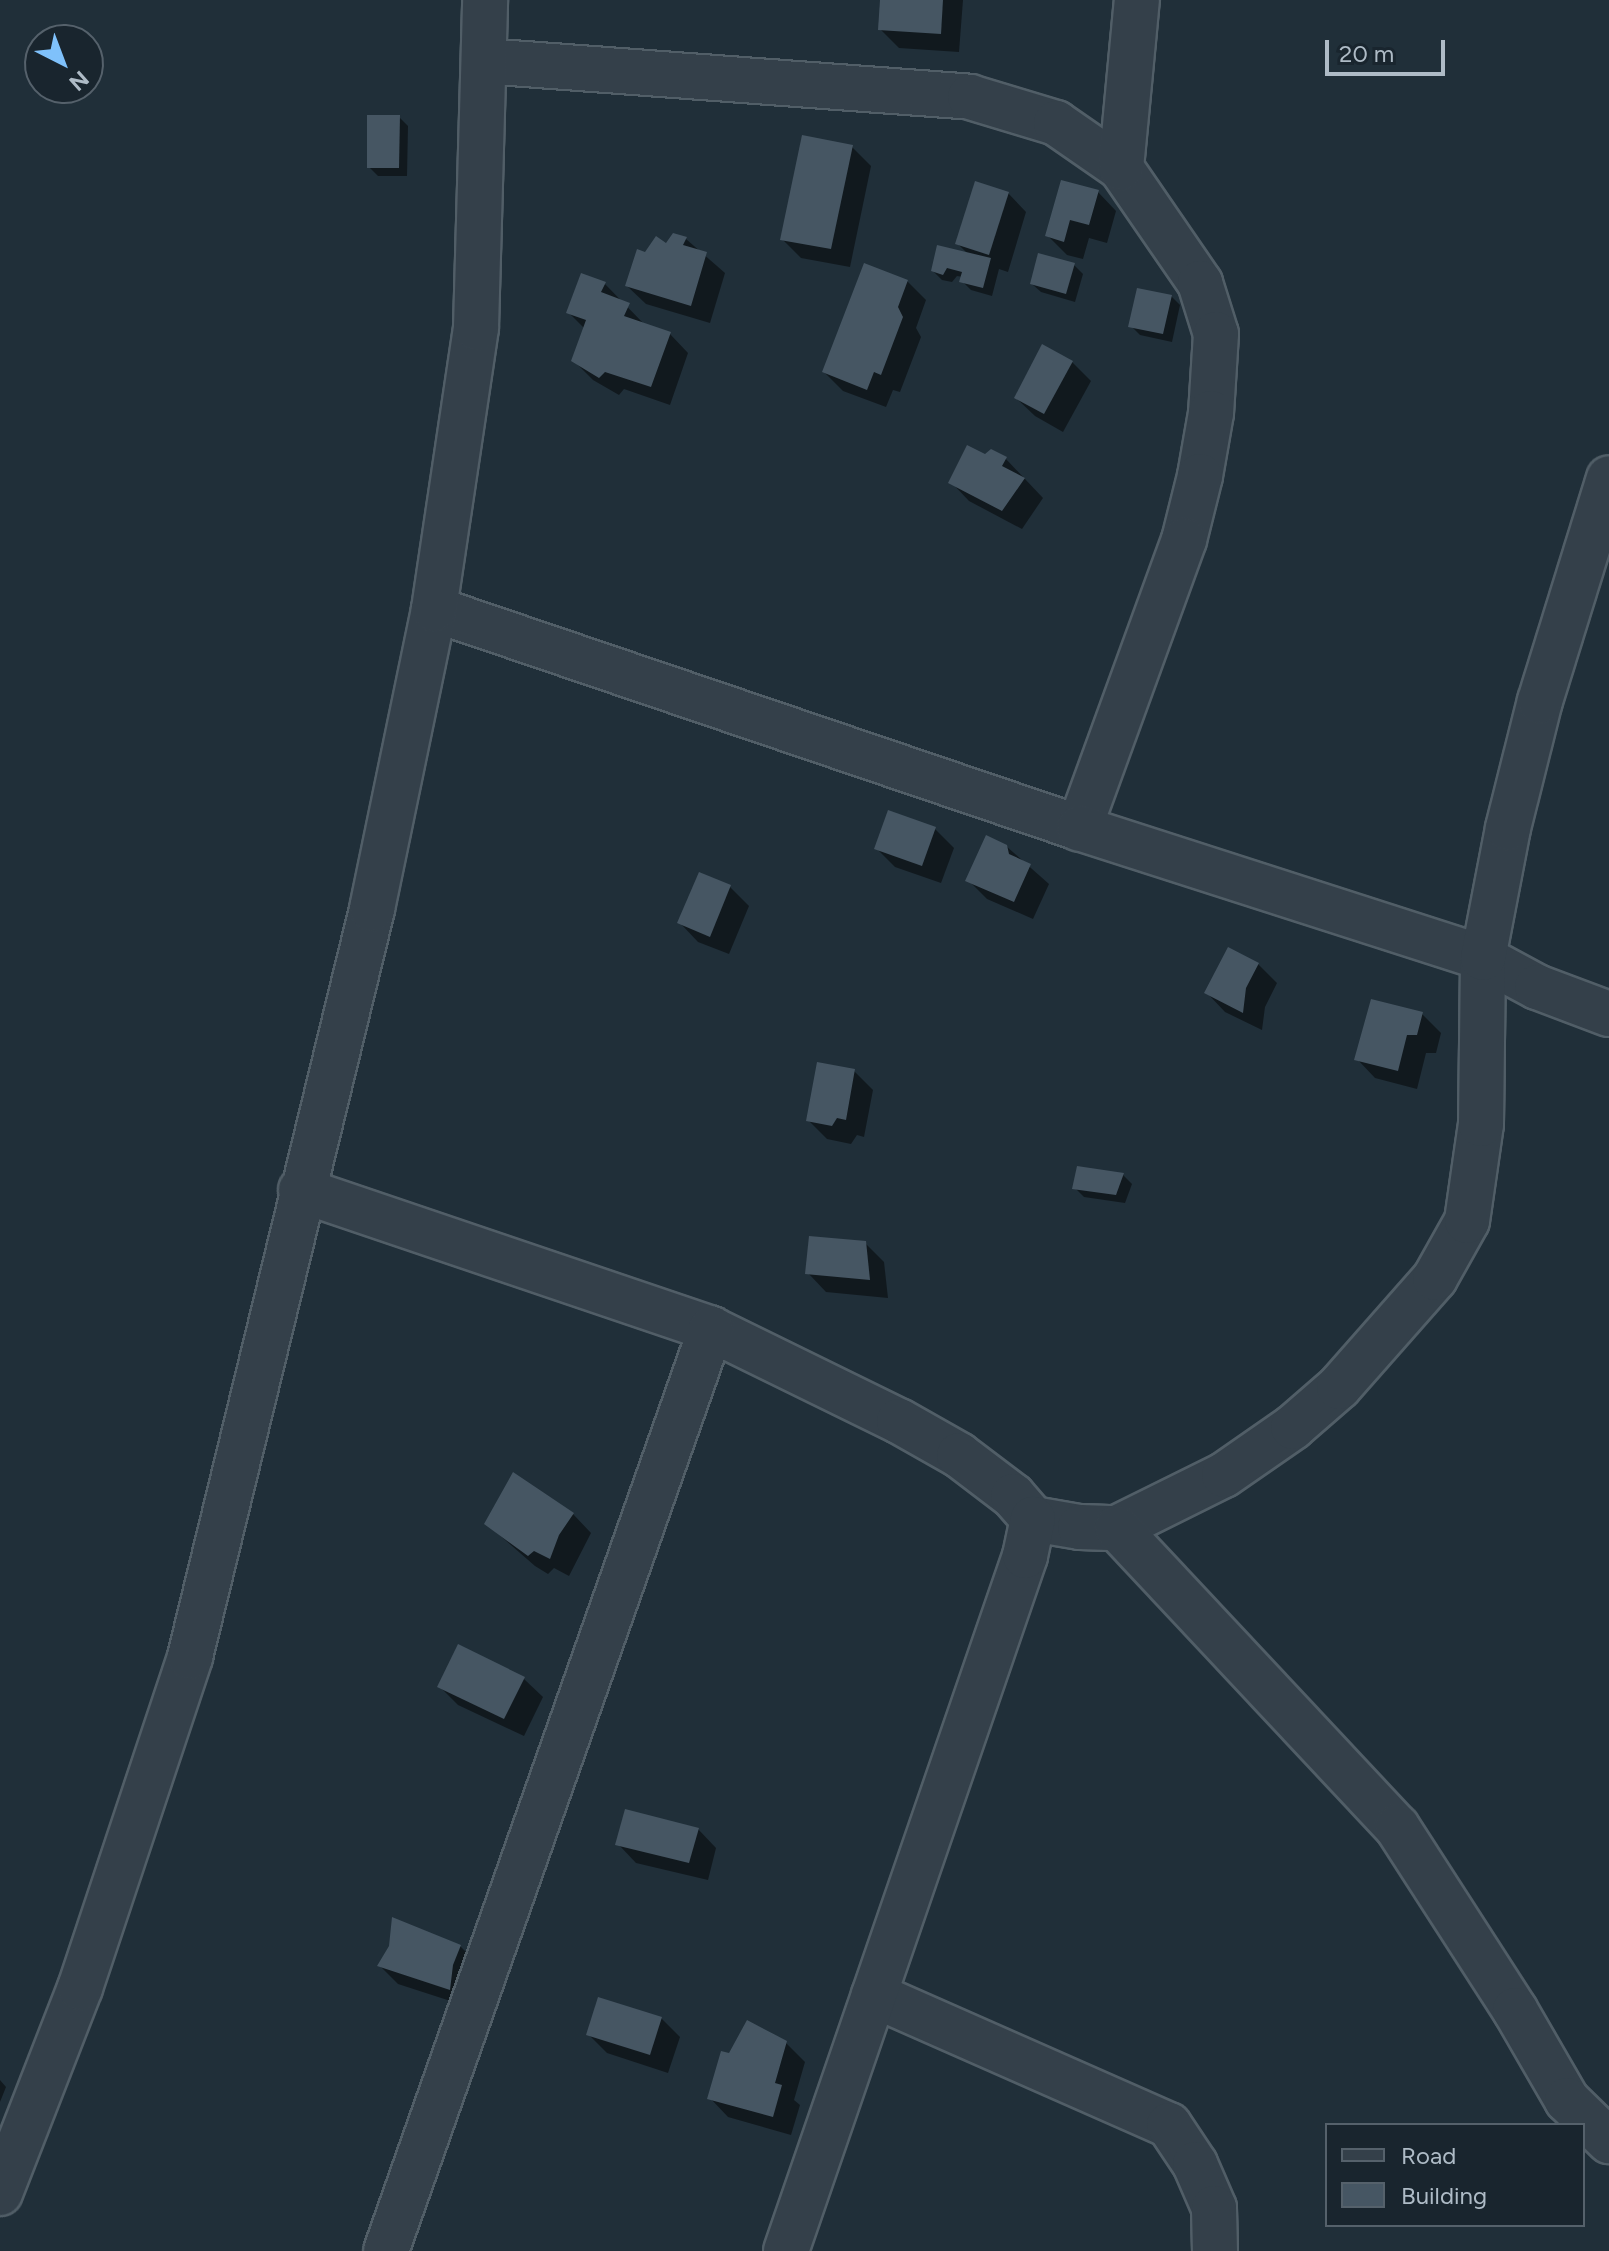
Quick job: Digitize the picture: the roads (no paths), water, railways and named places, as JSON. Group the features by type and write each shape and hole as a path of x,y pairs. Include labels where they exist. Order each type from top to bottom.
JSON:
{"street":[{"path":"0,2193 80,1988 190,1657 301,1190 372,909 434,609 476,328 485,0"},
{"path":"1121,168 1137,0"},
{"path":"484,61 970,97 1056,123 1121,168 1200,283 1216,334 1211,413 1184,540 1079,828"},
{"path":"301,1190 711,1329 899,1421 959,1455 1013,1496 1033,1519 1080,1527 1117,1528 1224,1475 1293,1427 1339,1387 1435,1278 1467,1221 1477,1170 1481,1124 1483,958 1508,828 1540,701 1609,478"},
{"path":"434,609 1079,828 1483,958 1537,987 1609,1014"},
{"path":"386,2251 711,1329"},
{"path":"786,2251 1025,1556 1033,1519"},
{"path":"1117,1528 1397,1827 1515,2010 1567,2100 1609,2141"},
{"path":"874,1995 1169,2125 1195,2164 1214,2208 1215,2251"}]}
